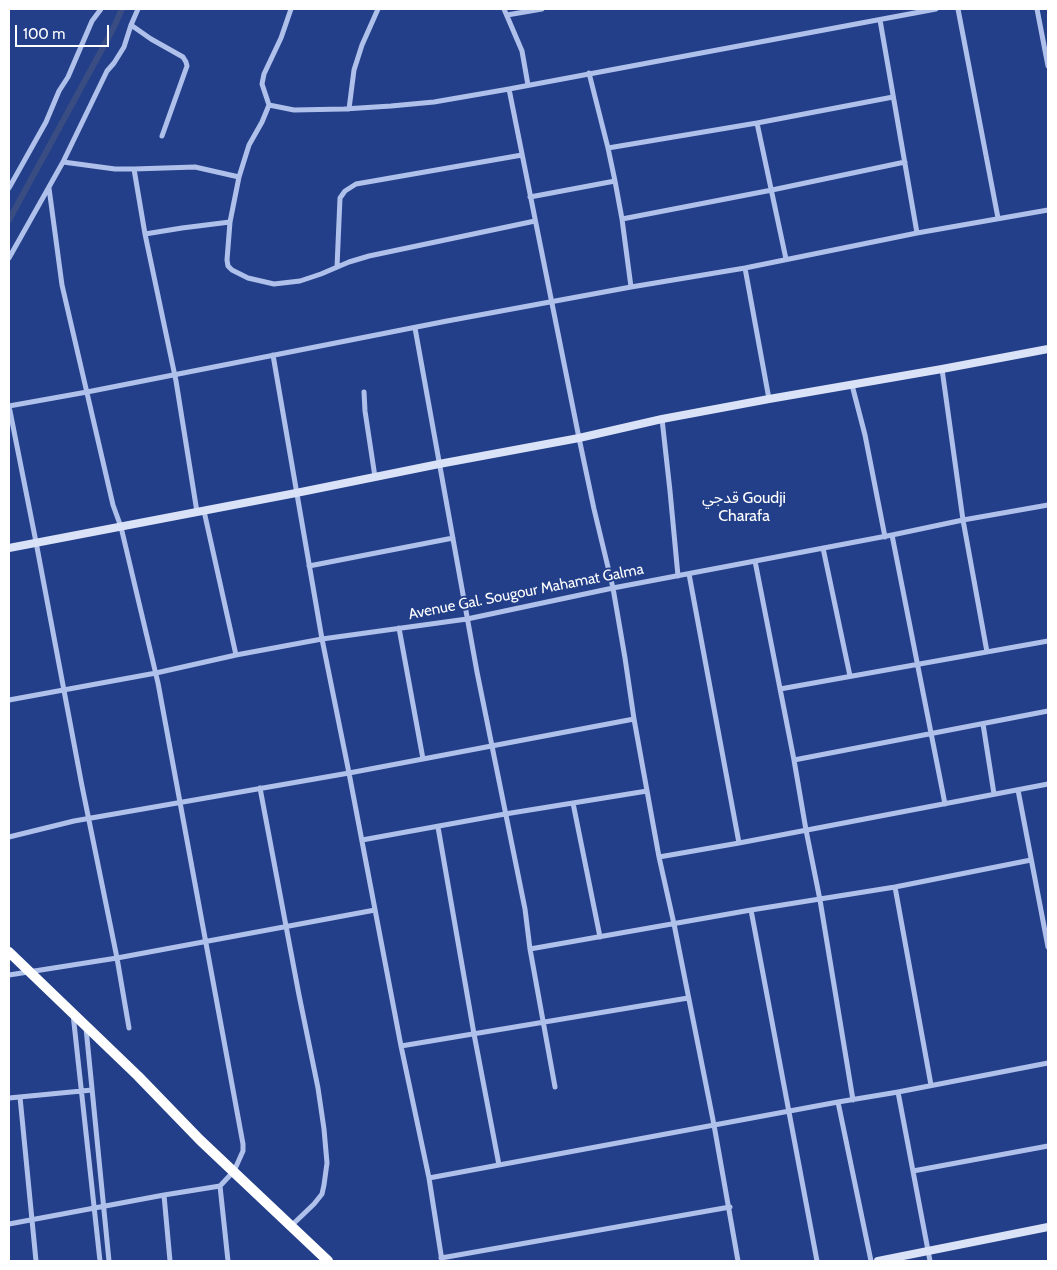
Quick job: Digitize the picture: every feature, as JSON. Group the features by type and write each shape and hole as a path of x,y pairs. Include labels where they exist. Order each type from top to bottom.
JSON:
{"highway":[{"path":"9,952 138,1076 200,1140 328,1261"}],"main road":[{"path":"9,548 579,438 769,399 1048,349"},
{"path":"878,1261 1048,1227"}],"street":[{"path":"9,188 46,122 92,22 101,9"},
{"path":"9,258 63,162 107,72 124,47 138,9"},
{"path":"291,9 281,38 264,74 262,84 269,105 249,146 240,177 230,222 227,260 228,266 232,270 248,278 274,284 289,283 321,274 369,256 535,221"},
{"path":"349,109 354,70 362,45 378,9"},
{"path":"504,9 524,59 528,85"},
{"path":"507,15 542,9"},
{"path":"269,105 294,110 349,109 434,102 880,20 919,10 936,9"},
{"path":"958,9 998,218"},
{"path":"1037,9 1048,66"},
{"path":"880,20 917,233"},
{"path":"131,25 183,57 186,62 187,66 162,136"},
{"path":"589,74 615,181 631,287"},
{"path":"509,89 579,438 612,588 659,857 714,1125 738,1261"},
{"path":"608,148 892,97"},
{"path":"757,122 786,259"},
{"path":"337,267 340,198 345,191 356,184 522,155"},
{"path":"63,162 134,169 195,167 240,177"},
{"path":"622,218 772,190 904,162"},
{"path":"134,169 200,512 236,655"},
{"path":"530,197 615,181"},
{"path":"9,1224 220,1186 234,1172 243,1151 156,673 121,526 112,505 62,284 49,188"},
{"path":"129,1028 9,406 551,302 745,268 917,233 1048,210"},
{"path":"145,234 230,222"},
{"path":"745,268 769,399"},
{"path":"415,328 467,618 525,909 542,1022 555,1087"},
{"path":"273,355 322,639 428,1178 442,1260 730,1208"},
{"path":"942,369 963,520 987,652"},
{"path":"852,385 865,435 885,537"},
{"path":"364,392 375,477"},
{"path":"662,420 678,576"},
{"name":"Avenue Gal. Sougour Mahamat Galma","path":"9,700 156,673 236,655 322,639 467,618 612,588 1048,505"},
{"path":"892,535 945,804"},
{"path":"309,566 452,538"},
{"path":"823,548 850,676"},
{"path":"755,561 820,900 853,1100"},
{"path":"689,574 739,842"},
{"path":"399,628 423,758"},
{"path":"780,689 1048,641"},
{"path":"794,760 1048,711"},
{"path":"9,837 88,819 349,773 634,719"},
{"path":"983,724 994,794"},
{"path":"659,857 1048,784"},
{"path":"260,788 318,1088 327,1162 322,1194 291,1226"},
{"path":"1018,790 1048,947"},
{"path":"362,840 647,791"},
{"path":"573,803 600,937"},
{"path":"438,826 499,1165"},
{"path":"530,949 895,887 1031,860"},
{"path":"895,887 931,1085"},
{"path":"9,975 117,958 375,910"},
{"path":"751,910 817,1261"},
{"path":"401,1046 688,998"},
{"path":"73,1014 100,1261"},
{"path":"86,1026 109,1261"},
{"path":"428,1178 1048,1063"},
{"path":"9,1098 92,1090"},
{"path":"898,1092 930,1261"},
{"path":"20,1097 36,1261"},
{"path":"838,1102 871,1261"},
{"path":"913,1171 1048,1146"},
{"path":"220,1186 228,1261"},
{"path":"164,1195 170,1261"}],"waterway":[{"path":"9,220 113,29 122,9"}],"district":[{"name":"قدجي Goudji Charafa","path":"744,507"}]}
